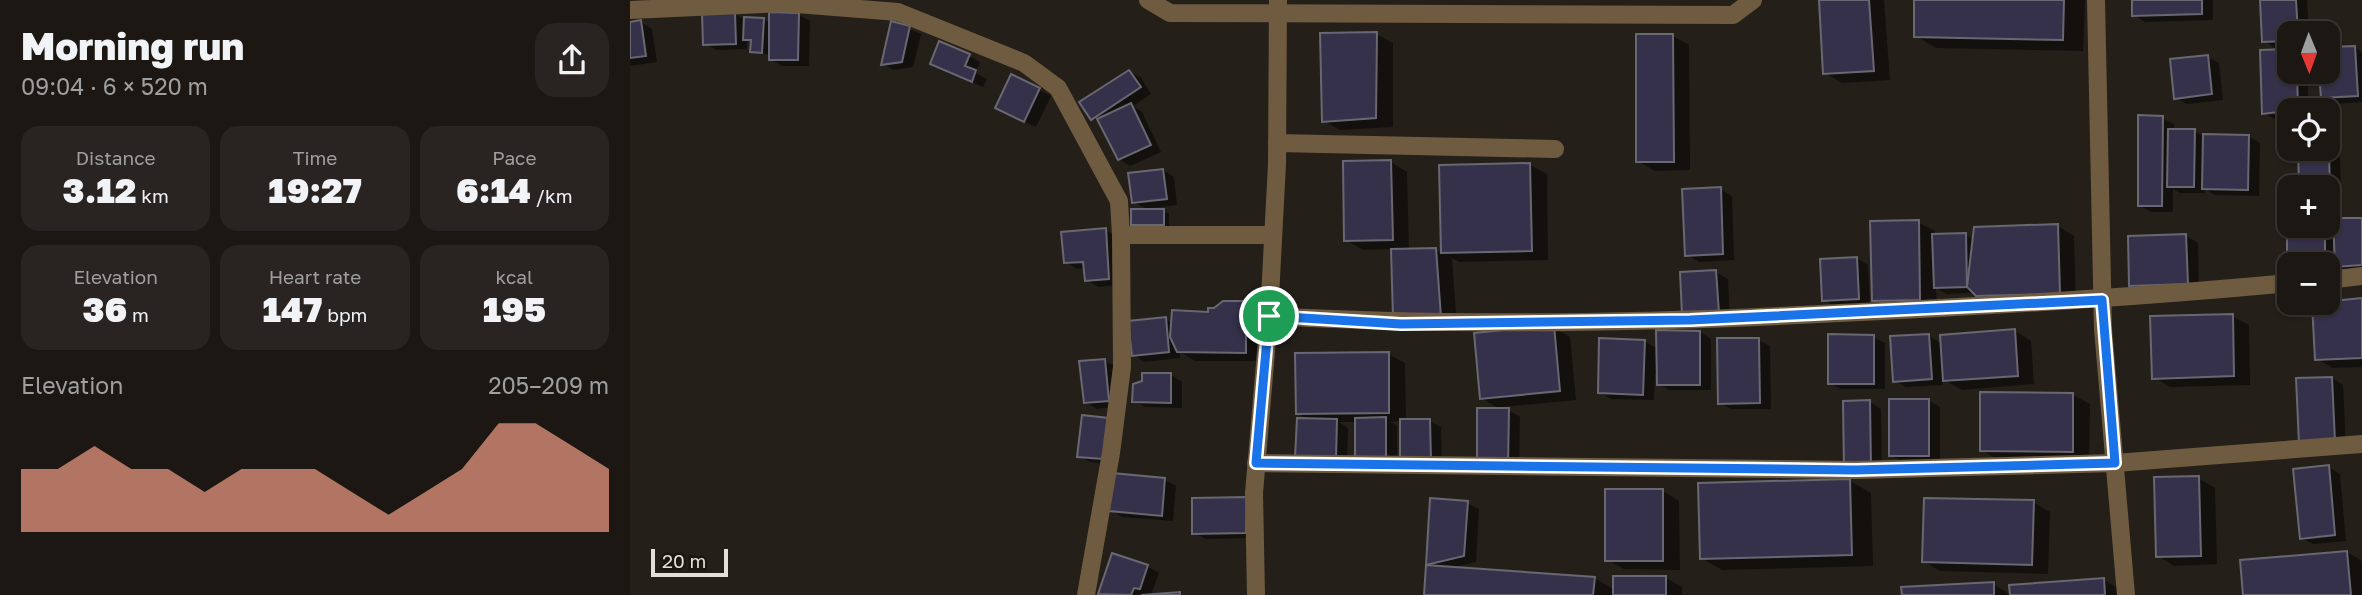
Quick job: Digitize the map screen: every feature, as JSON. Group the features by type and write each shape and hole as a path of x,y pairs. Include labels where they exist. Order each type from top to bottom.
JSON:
{"street":[{"path":"1148,0 1170,13 1278,6 1733,15 1753,0"},
{"path":"2096,0 2102,300 2126,595"},
{"path":"630,10 784,3 898,6 1024,63 1058,88 1119,201 1121,235 1122,367 1111,453 1086,595"},
{"path":"1256,595 1256,463 1273,235 1278,6"},
{"path":"1277,143 1555,149"},
{"path":"1121,235 1273,235"},
{"path":"2340,278 2362,276"},
{"path":"1269,316 1401,324 1690,320 2102,300 2277,284"},
{"path":"1256,463 1855,470 2115,463 2362,444"}],"building":[{"path":"1819,0 1869,0 1874,71 1823,74"},
{"path":"1914,0 2064,0 2063,40 1914,37"},
{"path":"2132,0 2202,0 2202,14 2132,16"},
{"path":"2260,0 2296,0 2297,21 2277,21 2277,41 2262,42"},
{"path":"735,12 736,44 703,45 702,13"},
{"path":"769,12 799,13 798,60 769,60"},
{"path":"744,17 764,18 762,53 750,52 751,40 743,40"},
{"path":"641,20 646,56 630,58 630,22"},
{"path":"891,21 910,26 902,62 881,65"},
{"path":"1377,32 1376,118 1322,122 1320,33"},
{"path":"1636,34 1673,34 1674,162 1636,162"},
{"path":"939,41 970,54 965,66 976,70 972,82 930,64"},
{"path":"2355,46 2358,96 2321,98 2320,84 2340,84 2340,47"},
{"path":"2277,49 2277,84 2297,84 2298,98 2277,98 2277,112 2262,114 2260,50"},
{"path":"2208,55 2212,94 2174,99 2170,59"},
{"path":"1129,70 1141,87 1091,120 1079,102"},
{"path":"1011,74 1040,88 1024,122 995,108"},
{"path":"1131,103 1151,145 1118,160 1097,119"},
{"path":"2138,115 2163,116 2162,206 2138,206"},
{"path":"2168,129 2195,129 2194,187 2167,187"},
{"path":"2203,134 2249,135 2248,190 2202,189"},
{"path":"1391,160 1393,240 1344,241 1343,161"},
{"path":"2298,161 2329,161 2330,175 2299,175"},
{"path":"1530,163 1532,251 1441,253 1439,165"},
{"path":"1163,169 1167,199 1132,203 1128,173"},
{"path":"1721,187 1723,254 1685,256 1682,189"},
{"path":"1131,209 1164,209 1164,225 1131,225"},
{"path":"2340,218 2362,218 2362,265 2340,267 2340,252 2334,252 2334,238 2340,238"},
{"path":"1919,220 1920,300 1872,301 1870,221"},
{"path":"2058,224 2060,294 1976,296 1967,287 1974,227"},
{"path":"1106,228 1109,279 1085,281 1083,262 1064,263 1061,232"},
{"path":"1966,233 1967,287 1934,288 1932,234"},
{"path":"2186,234 2188,284 2129,286 2128,236"},
{"path":"2287,238 2325,238 2325,252 2287,252"},
{"path":"1436,248 1441,317 1393,318 1391,249"},
{"path":"1857,257 1859,299 1822,301 1820,259"},
{"path":"1716,270 1719,313 1682,315 1680,272"},
{"path":"2362,298 2362,358 2315,360 2313,315 2340,315 2340,300"},
{"path":"1223,301 1246,301 1246,353 1177,352 1170,337 1172,310 1208,312 1208,308 1214,308"},
{"path":"2233,314 2234,376 2152,379 2150,316"},
{"path":"1166,317 1169,352 1132,356 1128,321"},
{"path":"1554,325 1560,391 1480,399 1474,333"},
{"path":"2015,329 2018,376 1943,381 1940,335"},
{"path":"1656,330 1700,331 1700,385 1657,385"},
{"path":"1828,334 1874,335 1874,384 1828,384"},
{"path":"1929,334 1932,379 1893,382 1890,336"},
{"path":"1599,338 1645,340 1643,395 1598,393"},
{"path":"1717,338 1759,338 1760,403 1718,404"},
{"path":"1389,352 1389,413 1296,414 1295,353"},
{"path":"1105,359 1109,401 1084,403 1079,361"},
{"path":"1142,373 1171,373 1171,403 1132,402 1133,384 1142,381"},
{"path":"2332,377 2335,442 2299,444 2296,378"},
{"path":"1980,392 2073,393 2073,452 1980,451"},
{"path":"1889,399 1929,399 1929,456 1889,456"},
{"path":"1870,400 1871,469 1844,470 1843,401"},
{"path":"1477,408 1509,408 1508,467 1477,467"},
{"path":"1082,415 1108,418 1103,459 1077,457"},
{"path":"1386,417 1386,459 1355,459 1355,418"},
{"path":"1297,418 1337,419 1336,459 1295,458"},
{"path":"1400,419 1430,419 1431,461 1400,461"},
{"path":"2329,465 2335,535 2300,539 2293,469"},
{"path":"1112,473 1165,478 1162,516 1109,511"},
{"path":"2199,476 2201,556 2156,557 2154,477"},
{"path":"1850,479 1852,555 1700,559 1698,483"},
{"path":"1605,489 1663,489 1663,561 1605,561"},
{"path":"1247,497 1246,533 1192,534 1192,498"},
{"path":"1430,498 1468,501 1464,556 1426,565"},
{"path":"1924,498 2034,500 2032,565 1922,562"},
{"path":"2347,551 2351,595 2243,595 2240,560"},
{"path":"1112,553 1148,565 1140,589 1134,588 1131,595 1098,594"},
{"path":"1426,565 1595,577 1593,595 1424,595"},
{"path":"1613,576 1666,576 1666,595 1613,595"},
{"path":"2104,578 2105,595 2010,595 2009,585"},
{"path":"1994,582 1994,595 1902,595 1901,587"},
{"path":"1180,592 1180,595 1141,595"}],"route":[{"path":"2102,300 2115,463 1855,470 1405,467 1256,463 1269,316 1401,324 1690,320 2102,300"}]}
